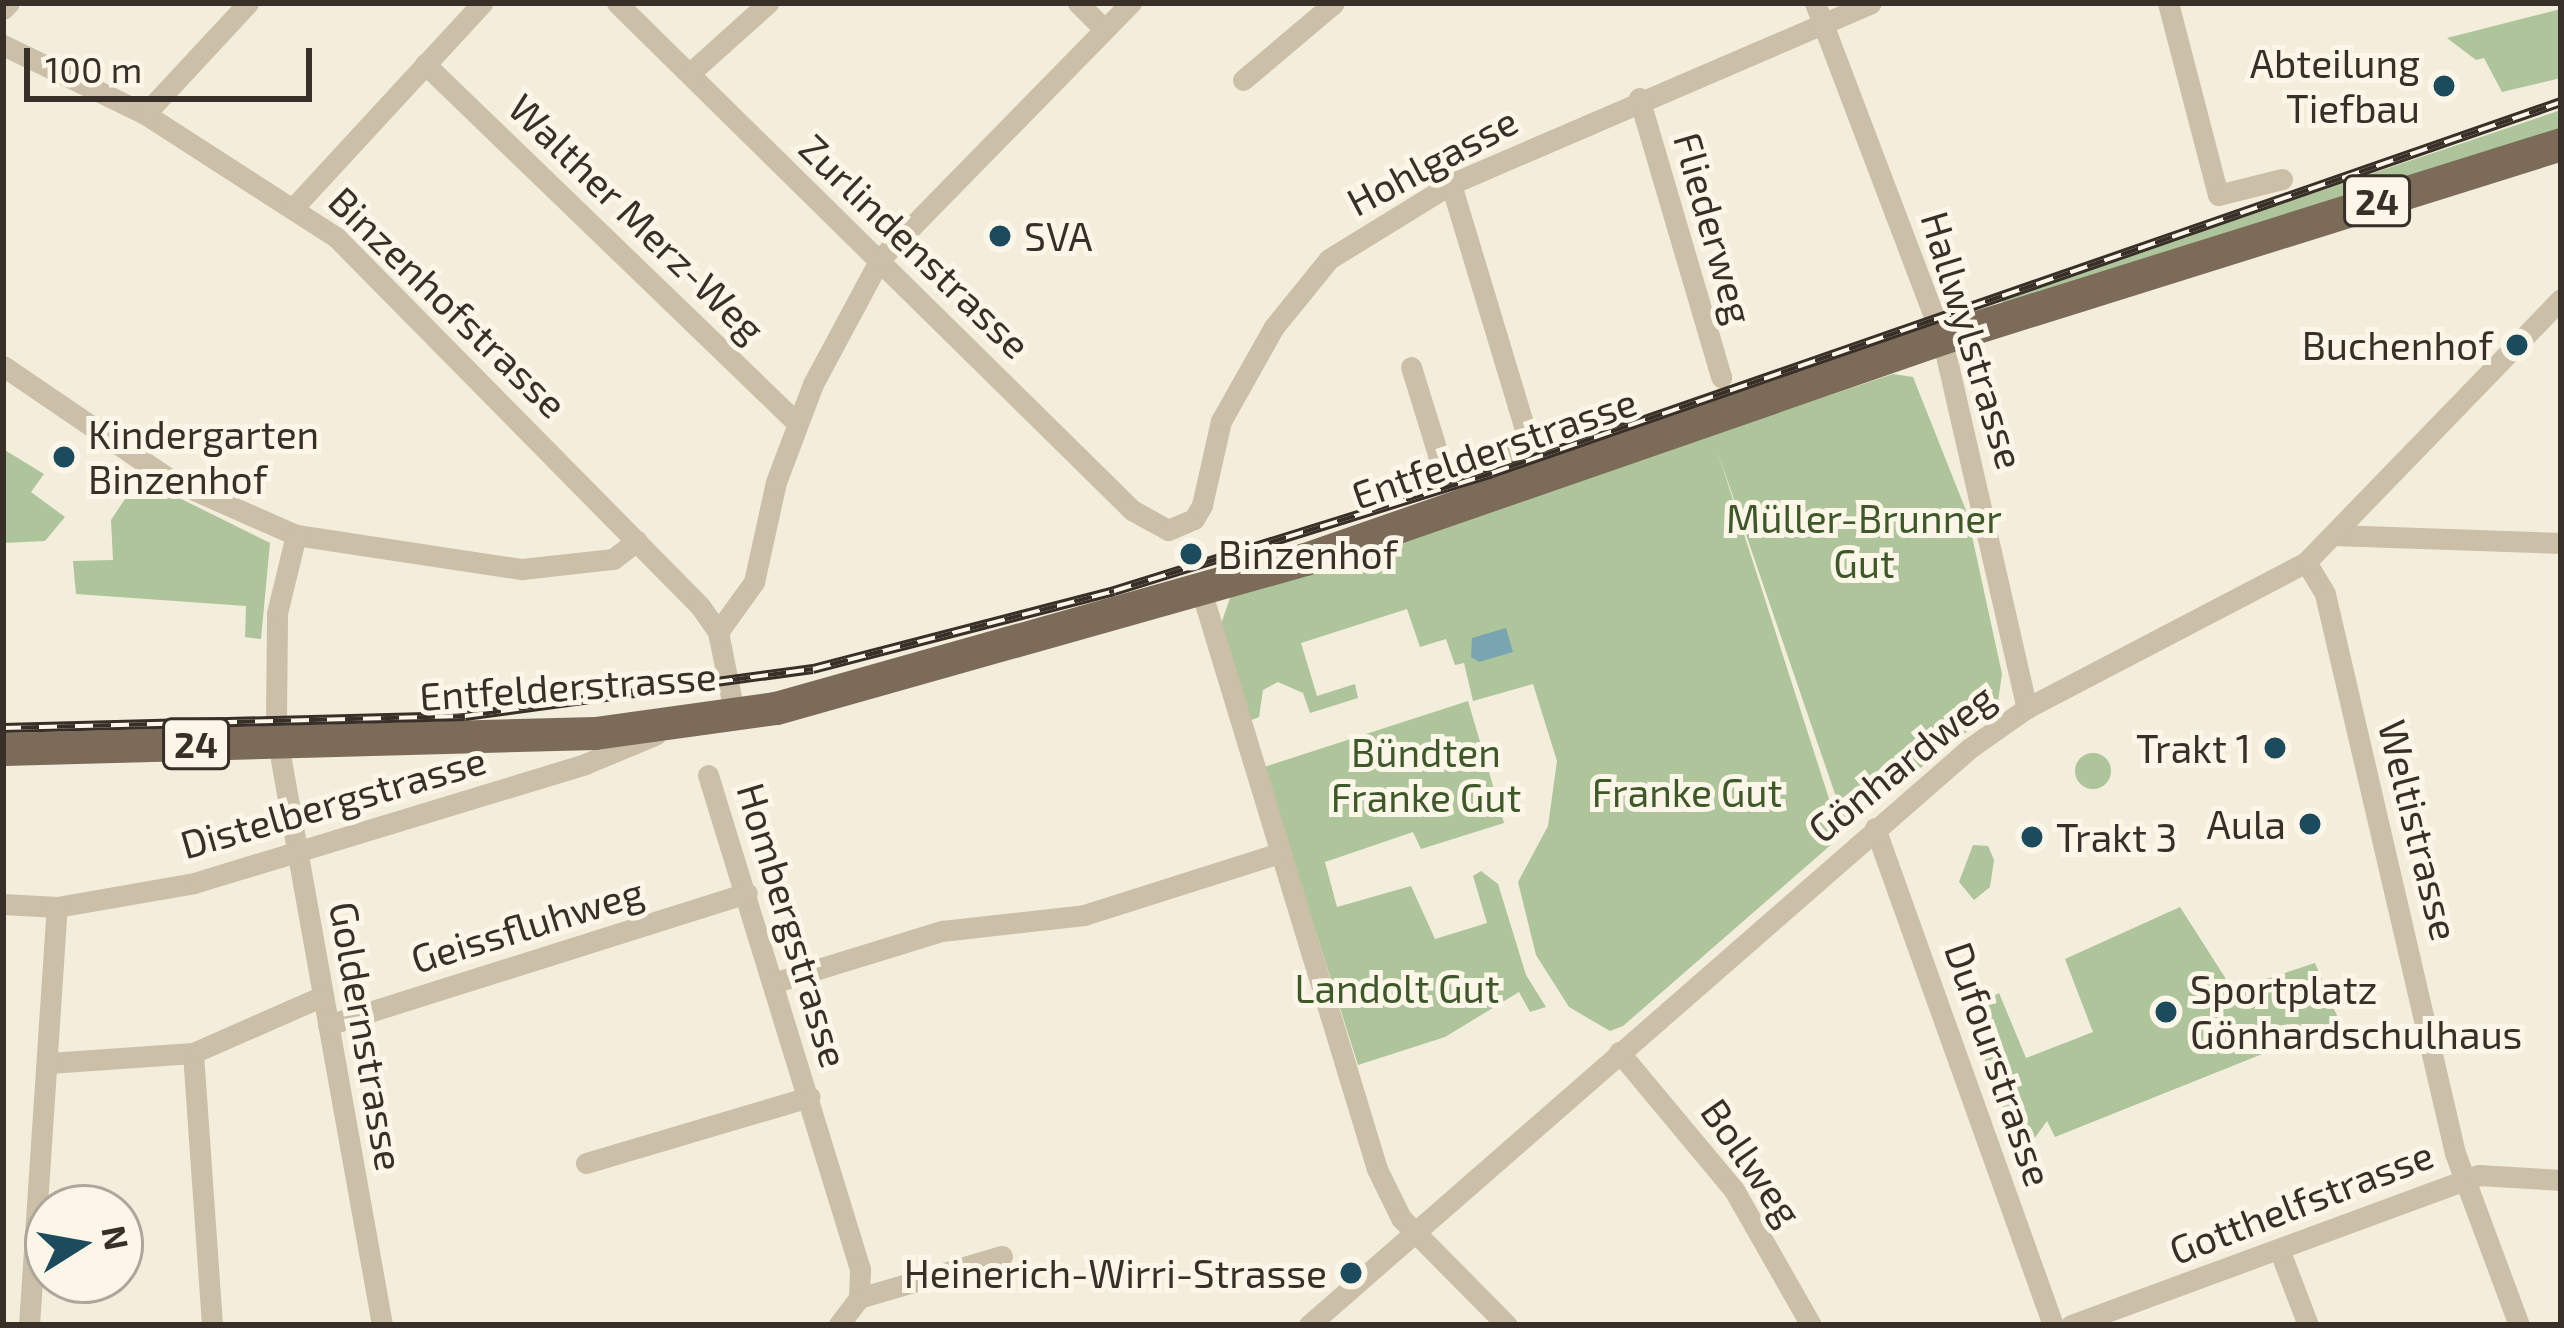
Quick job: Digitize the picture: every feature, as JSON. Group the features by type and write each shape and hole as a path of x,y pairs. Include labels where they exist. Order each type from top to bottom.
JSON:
{"main road":[{"name":"Entfelderstrasse","path":"3,749 674,727 735,717 1305,559 1942,338 2561,144"}],"street":[{"path":"3,9 10,3"},
{"path":"145,114 248,3"},
{"path":"295,206 482,3"},
{"name":"Zurlindenstrasse","path":"617,3 1132,510 1168,530"},
{"path":"690,73 768,3"},
{"path":"1078,3 1104,29"},
{"path":"735,717 718,632 754,582 798,424 880,260 1131,3"},
{"path":"1243,80 1334,3"},
{"name":"Hohlgasse","path":"1168,530 1202,505 1222,421 1274,327 1329,259 1450,184 1819,10 1871,3"},
{"path":"2168,3 2218,195 2282,179"},
{"name":"Hallwylstrasse","path":"1819,10 1942,338 2026,709"},
{"name":"Binzenhofstrasse","path":"3,45 145,114 295,206 447,342 718,632"},
{"name":"Walther Merz-Weg","path":"425,64 798,424"},
{"name":"Fliederweg","path":"1639,98 1721,377"},
{"path":"1411,367 1445,477 1530,446 1450,184"},
{"name":"Gönhardweg","path":"1310,1325 1419,1236 1619,1052 1875,828 2026,709 2306,562 2561,299"},
{"path":"3,366 169,479 296,535 522,569 594,564 637,542"},
{"path":"276,716 277,613 296,535"},
{"path":"2334,536 2561,543"},
{"name":"Weltistrasse","path":"2306,562 2325,594 2467,1178 2519,1325"},
{"path":"1200,587 1377,1169 1400,1218 1507,1325"},
{"name":"Distelbergstrasse","path":"3,904 57,907 194,883 585,764 674,727"},
{"name":"Goldernstrasse","path":"281,760 382,1325"},
{"name":"Hombergstrasse","path":"708,775 853,1238 859,1298"},
{"name":"Dufourstrasse","path":"1875,828 2053,1325"},
{"path":"776,982 942,931 1084,915 1280,853"},
{"name":"Geissfluhweg","path":"328,1025 747,893"},
{"path":"29,1325 57,907"},
{"path":"49,1063 193,1053 323,996"},
{"name":"Bollweg","path":"1619,1052 1734,1190 1811,1325"},
{"path":"193,1053 212,1325"},
{"name":"Hombergstrasse","path":"586,1163 809,1097"},
{"name":"Gotthelfstrasse","path":"2071,1325 2467,1178 2509,1172 2561,1180"},
{"path":"2279,1249 2308,1325"},
{"path":"839,1325 859,1298 1002,1256"}],"green space":[{"path":"2561,9 2561,78 2502,92 2484,58 2476,60 2447,38"},
{"path":"2561,110 2561,131 2003,303 2001,298"},
{"path":"1893,374 1913,377 1967,513 2002,674 1997,708 1846,826 1717,450 1841,836 1623,1026 1610,1031 1569,1007 1536,955 1518,882 1548,826 1557,761 1533,684 1473,701 1464,663 1455,665 1446,639 1420,647 1407,609 1301,643 1317,696 1355,684 1358,698 1310,713 1303,693 1278,682 1263,690 1259,717 1249,721 1220,627 1231,595"},
{"path":"3,449 44,474 31,492 65,517 45,541 3,543"},
{"path":"139,478 270,543 261,639 245,637 246,606 76,594 73,561 113,560 111,520"},
{"path":"1468,701 1504,823 1421,849 1413,832 1325,862 1337,907 1411,886 1435,939 1487,923 1473,876 1481,871 1498,884 1526,975 1546,1007 1530,1012 1519,992 1445,1037 1358,1065 1264,767"},
{"path":"2093,753 2106,758 2111,771 2106,784 2093,789 2080,784 2075,771 2080,758"},
{"path":"1973,845 1988,846 1994,860 1990,887 1974,900 1959,882"},
{"path":"2180,907 2233,990 2315,963 2340,1023 2055,1137 2047,1121 2034,1139 2016,1141 1985,1060 1997,1048 1978,1005 1999,993 2026,1058 2093,1032 2065,959"}],"water":[{"path":"1506,628 1513,652 1479,662 1471,657 1472,638"}],"railway":[{"path":"3,728 465,716 813,669 1114,591 1492,473 2561,102"}],"place":[{"name":"Abteilung Tiefbau","path":"2444,86"},
{"name":"SVA","path":"1000,236"},
{"name":"Buchenhof","path":"2517,345"},
{"name":"Kindergarten Binzenhof","path":"64,457"},
{"name":"Binzenhof","path":"1191,554"},
{"name":"Trakt 1","path":"2275,748"},
{"name":"Aula","path":"2310,824"},
{"name":"Trakt 3","path":"2032,837"},
{"name":"Sportplatz Gönhardschulhaus","path":"2166,1012"},
{"name":"Heinerich-Wirri-Strasse","path":"1351,1273"}],"park label":[{"name":"Müller-Brunner Gut","path":"1864,542"},
{"name":"Bündten Franke Gut","path":"1426,776"},
{"name":"Franke Gut","path":"1687,792"},
{"name":"Landolt Gut","path":"1397,988"}]}
